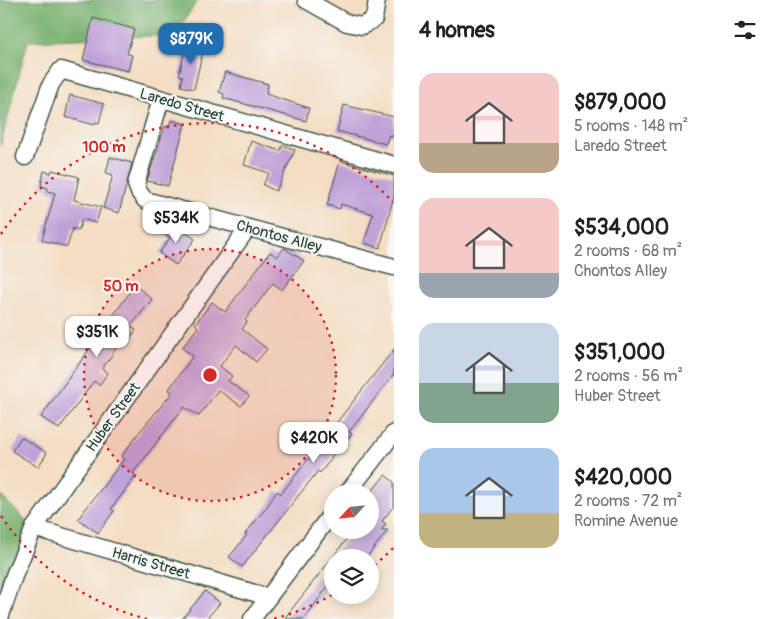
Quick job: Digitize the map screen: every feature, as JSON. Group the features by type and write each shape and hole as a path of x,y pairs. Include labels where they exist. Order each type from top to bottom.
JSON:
{"street":[{"path":"306,0 347,23 362,26 374,19 377,0"},
{"name":"Laredo Street","path":"24,156 51,84 61,70 394,165"},
{"name":"Chontos Alley","path":"161,99 136,184 145,200 394,267"},
{"name":"Huber Street","path":"0,618 14,574 34,528 248,228"},
{"path":"354,484 394,433"},
{"path":"252,619 324,524"},
{"name":"Harris Street","path":"34,528 268,597"}],"green space":[{"path":"0,0 198,0 175,35 28,41 0,147"},
{"path":"0,495 34,528 0,619"}],"building":[{"path":"93,18 134,29 127,54 132,55 128,71 83,60"},
{"path":"187,42 204,46 194,89 181,86 183,76 179,75"},
{"path":"225,72 268,84 266,94 309,108 306,121 223,98 224,94 219,92"},
{"path":"70,95 104,104 99,123 95,122 95,125 65,117"},
{"path":"344,105 394,117 394,136 389,135 386,144 337,131"},
{"path":"171,120 185,124 168,186 147,181 165,126 169,128"},
{"path":"251,141 280,151 283,145 295,150 276,191 263,185 269,173 244,165"},
{"path":"110,157 132,163 119,213 103,208 113,175 106,173"},
{"path":"340,161 394,176 394,196 380,248 364,243 373,214 341,204 340,209 327,205"},
{"path":"52,170 79,177 74,200 101,207 96,223 82,219 79,230 73,228 67,247 42,240 55,193 47,191 48,188 41,186 44,171 51,173"},
{"path":"172,223 195,239 176,265 159,253 170,238 164,234"},
{"path":"284,248 304,261 282,290 273,283 245,320 247,322 242,329 267,349 256,362 236,345 220,366 232,376 228,381 249,396 241,406 218,390 199,416 184,407 133,473 136,476 111,509 114,511 98,533 78,519 124,459 121,457 137,435 172,393 169,389 193,356 182,348 198,327 195,324 212,302 225,312 270,252 277,257"},
{"path":"135,285 152,299 131,326 136,330 129,340 124,337 102,369 108,373 99,385 94,381 59,429 41,417"},
{"path":"394,349 394,374 349,432 352,434 331,457 320,473 318,471 242,567 229,557 247,535 245,534 267,507 277,491 281,494"},
{"path":"21,437 47,453 38,467 12,451"},
{"path":"385,475 394,482 394,506 382,521 386,524 381,530 388,530 373,549 339,549 347,539 379,539 378,484"},
{"path":"324,568 324,592 304,619 284,619"},
{"path":"205,591 220,603 206,619 182,619"}]}
